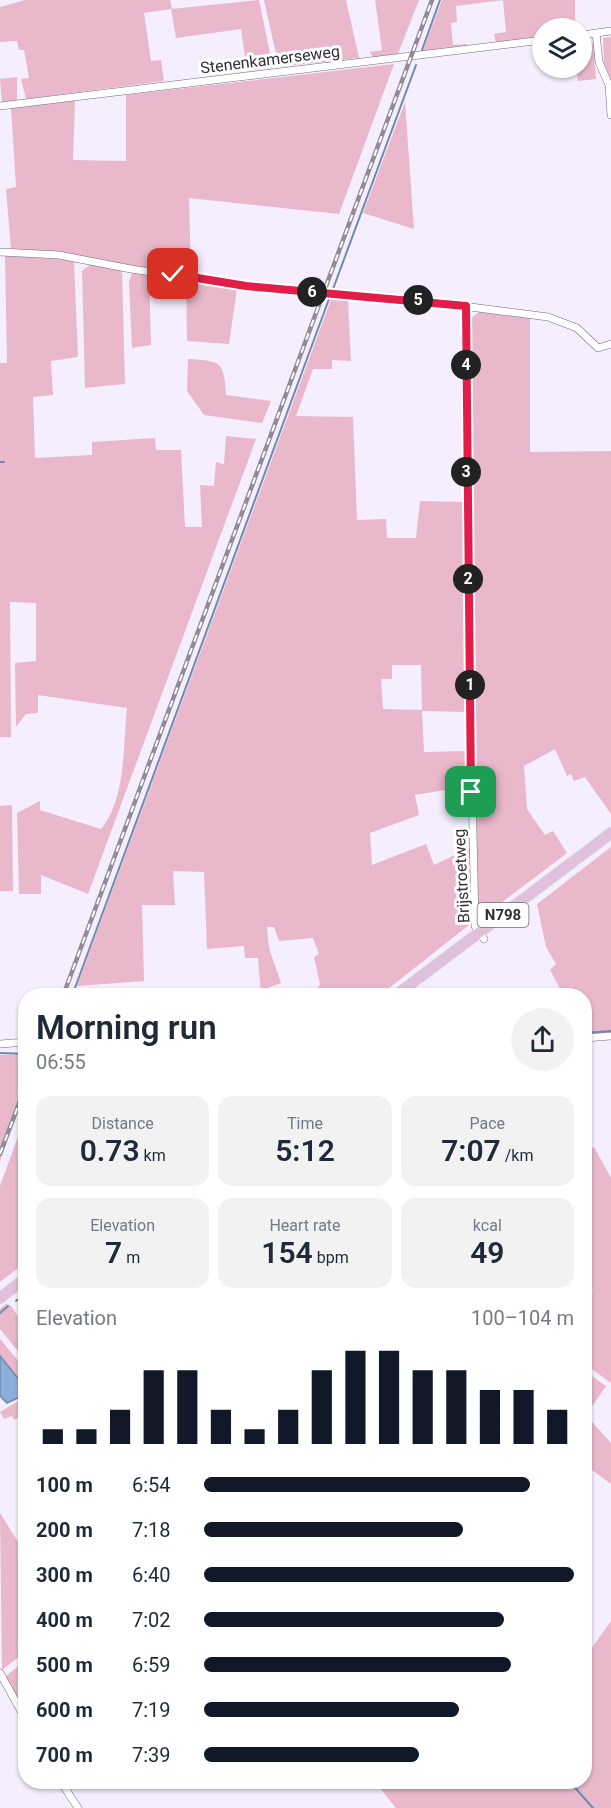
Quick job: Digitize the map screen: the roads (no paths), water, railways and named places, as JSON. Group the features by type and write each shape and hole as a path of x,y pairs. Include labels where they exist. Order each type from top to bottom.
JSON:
{"main road":[{"name":"N798","path":"406,988 481,936 611,833"},
{"path":"0,1298 18,1284"}],"street":[{"path":"592,34 611,31"},
{"path":"596,33 598,62 609,85 611,115"},
{"name":"Stenenkamerseweg","path":"0,106 532,41"},
{"path":"0,252 59,255 131,269 246,286 466,306 559,320 577,328 598,348 611,344"},
{"name":"Brijstroetweg","path":"466,306 470,726 475,926 481,936"},
{"path":"592,1037 611,1036"},
{"path":"0,1044 18,1043"},
{"path":"0,1673 18,1706"},
{"path":"65,1789 78,1808"}],"water":[{"path":"0,1356 18,1378 18,1398 7,1403 0,1396"}],"waterway":[{"path":"422,50 440,0"},
{"path":"333,289 416,65"},
{"path":"75,988 329,299"},
{"path":"592,1032 611,1031"},
{"path":"0,1053 18,1054"},
{"path":"0,1313 8,1306"},
{"path":"576,1789 593,1808"}],"railway":[{"path":"66,988 432,0"},
{"path":"0,1154 18,1106"}]}
